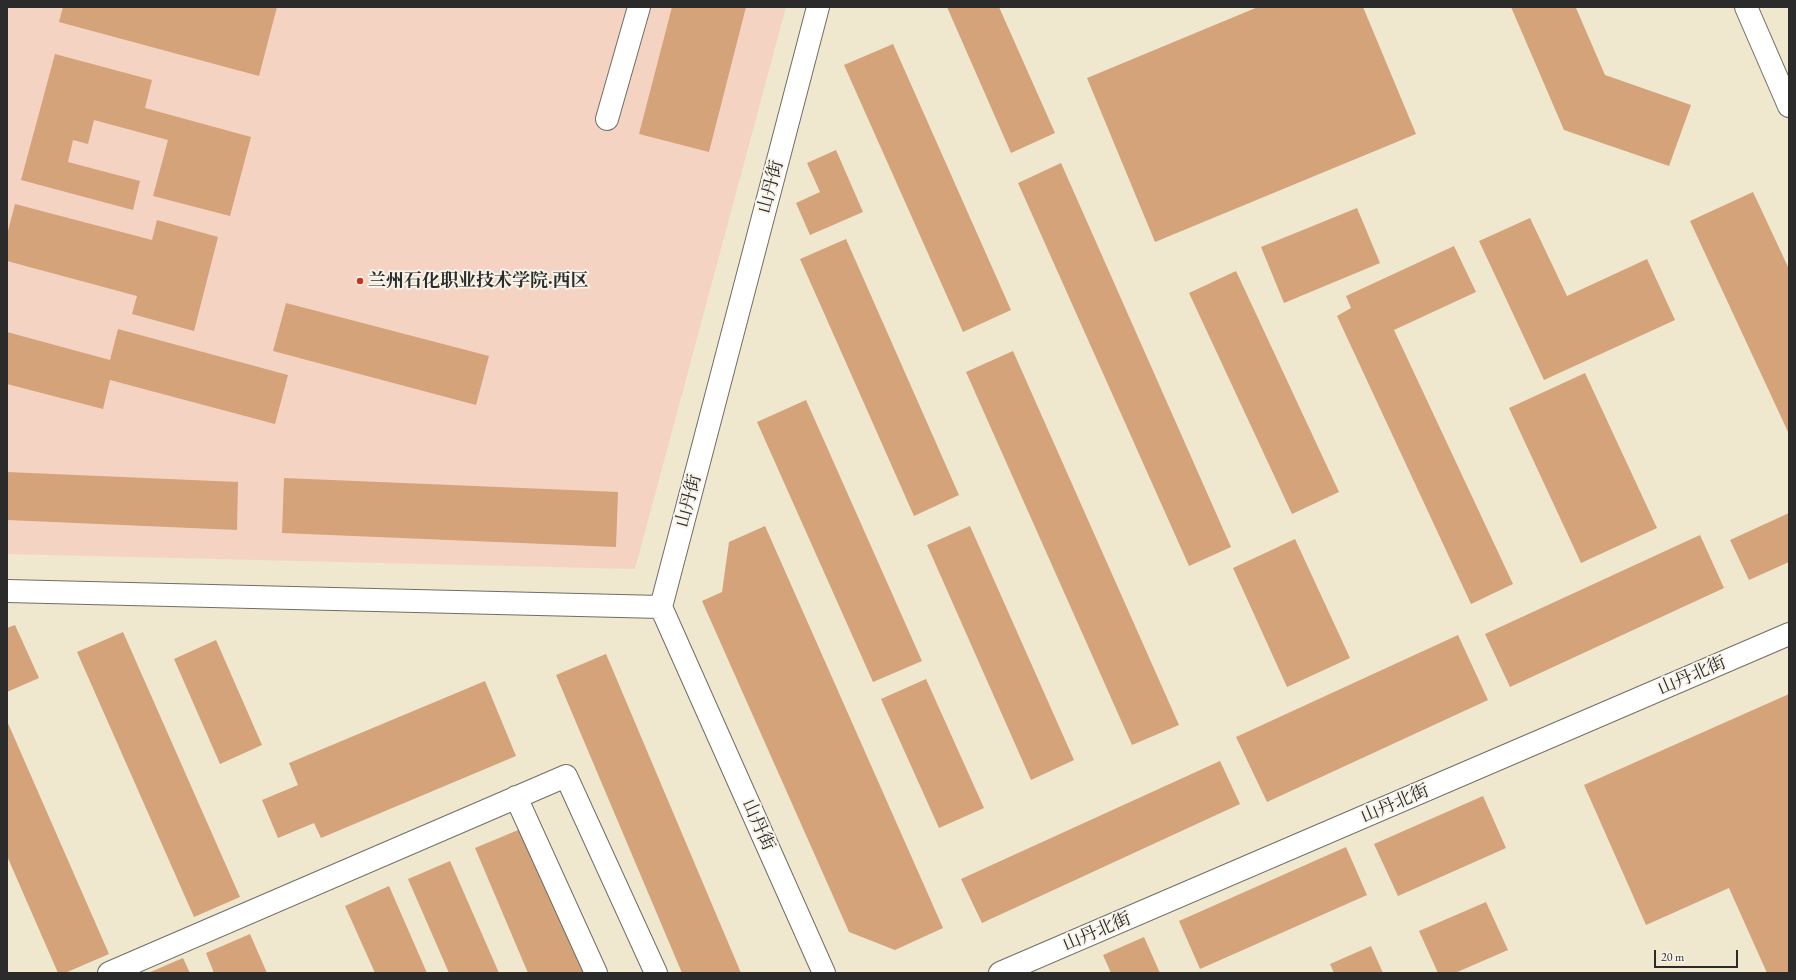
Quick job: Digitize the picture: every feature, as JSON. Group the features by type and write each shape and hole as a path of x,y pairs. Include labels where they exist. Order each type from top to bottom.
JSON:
{"street":[{"path":"607,119 639,7"},
{"name":"山丹街","path":"818,7 661,607 824,973"},
{"path":"1746,7 1789,106"},
{"path":"7,591 661,607"},
{"name":"山丹北街","path":"1000,973 1789,634"},
{"path":"109,973 566,776 656,973"},
{"path":"516,797 596,973"}],"shaded area":[{"name":"兰州石化职业技术学院·西区","path":"7,7 786,7 635,569 7,554"}],"building":[{"path":"63,7 277,7 259,76 59,22"},
{"path":"672,7 746,7 709,152 639,134"},
{"path":"947,7 999,7 1055,133 1011,153"},
{"path":"1258,7 1363,7 1416,134 1155,242 1087,78"},
{"path":"1511,7 1579,7 1576,8 1605,75 1691,105 1669,166 1564,130"},
{"path":"893,44 1011,310 963,332 844,65"},
{"path":"55,54 152,80 145,108 251,137 230,216 153,196 168,140 94,120 88,144 73,140 68,162 140,181 133,210 21,180"},
{"path":"836,150 863,212 810,235 796,203 820,192 807,163"},
{"path":"1061,163 1231,547 1189,566 1018,183"},
{"path":"1753,192 1789,269 1789,434 1690,221"},
{"path":"15,204 152,240 157,220 218,237 194,331 132,314 137,296 7,261 7,235"},
{"path":"1357,208 1380,263 1284,303 1261,247"},
{"path":"1530,218 1567,296 1647,259 1675,320 1544,380 1479,241"},
{"path":"846,239 959,495 914,516 800,259"},
{"path":"1454,246 1476,292 1394,330 1513,584 1471,604 1337,316 1351,308 1346,296"},
{"path":"1236,271 1339,492 1292,514 1189,293"},
{"path":"286,303 489,356 476,405 273,351"},
{"path":"118,329 288,375 275,424 110,380 103,409 7,384 7,332 110,360"},
{"path":"1013,351 1179,725 1132,745 966,372"},
{"path":"1585,373 1657,528 1581,563 1509,408"},
{"path":"806,400 922,661 873,682 757,422"},
{"path":"7,472 238,482 237,530 7,520"},
{"path":"284,478 618,492 616,547 282,533"},
{"path":"1789,513 1789,562 1749,580 1730,540"},
{"path":"765,526 943,928 895,950 849,932 702,601 722,592 729,542"},
{"path":"970,526 1074,760 1031,780 927,545"},
{"path":"1700,535 1724,588 1510,687 1485,634"},
{"path":"1295,539 1350,658 1287,687 1233,568"},
{"path":"15,625 39,678 7,692 7,628"},
{"path":"123,632 240,897 194,917 77,652"},
{"path":"1458,635 1488,700 1267,802 1236,737"},
{"path":"216,640 262,745 220,764 174,659"},
{"path":"606,654 741,973 682,973 556,675"},
{"path":"926,679 984,808 939,828 881,699"},
{"path":"485,681 516,756 321,838 314,823 278,838 262,800 298,785 289,763"},
{"path":"1789,694 1789,973 1767,973 1729,888 1646,925 1584,785"},
{"path":"7,721 109,954 65,973 58,973 7,856"},
{"path":"1220,761 1240,804 982,923 961,879"},
{"path":"1483,796 1506,848 1398,896 1374,844"},
{"path":"523,828 584,973 528,973 475,848"},
{"path":"1346,847 1367,895 1200,969 1179,921"},
{"path":"450,861 499,973 449,973 408,879"},
{"path":"389,886 427,973 375,973 345,906"},
{"path":"1486,902 1508,950 1455,973 1438,973 1419,931"},
{"path":"250,934 267,973 214,973 206,953"},
{"path":"1144,937 1160,973 1111,973 1103,955"},
{"path":"1371,946 1383,973 1334,973 1330,964"},
{"path":"183,958 190,973 148,973"}],"place":[{"name":"兰州石化职业技术学院·西区","path":"360,281"}]}
